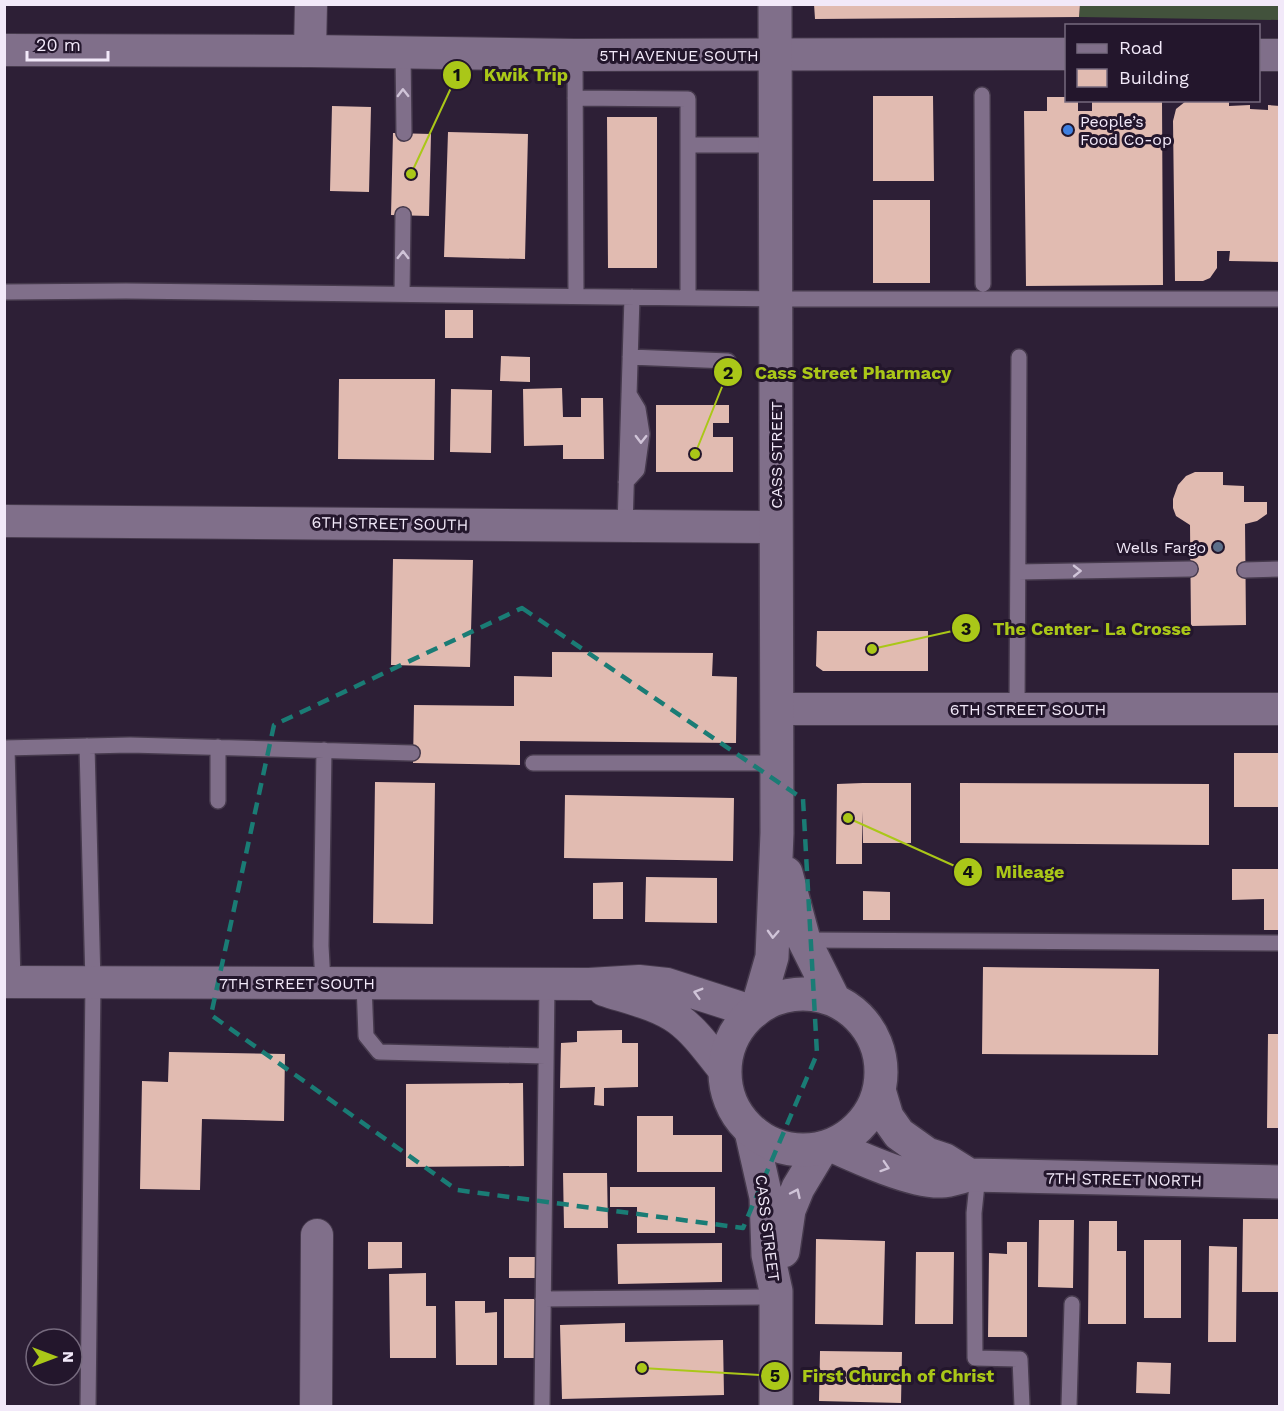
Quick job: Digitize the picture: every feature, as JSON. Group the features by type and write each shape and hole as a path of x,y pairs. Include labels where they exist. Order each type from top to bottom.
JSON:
{"main road":[{"name":"CASS STREET","path":"755,1010 772,957 777,833 775,4"},
{"name":"CASS STREET","path":"777,833 791,899 804,940 834,1000"},
{"path":"810,994 834,1000 858,1016 876,1043 880,1058 879,1090 874,1106 858,1128 848,1137 827,1147 803,1151 766,1142 739,1118 726,1088 727,1054 733,1037 755,1010 773,999 810,994"},
{"name":"7TH STREET NORTH","path":"879,1090 887,1117 899,1134 927,1154 945,1160 974,1175"},
{"name":"CASS STREET","path":"751,1131 766,1197 768,1255 776,1294"},
{"name":"CASS STREET","path":"776,1407 776,1294 789,1210 798,1188 827,1147"},
{"name":"7TH STREET NORTH","path":"827,1147 922,1178 941,1181 974,1175 1280,1182"}],"street":[{"path":"310,51 311,4"},
{"name":"5TH AVENUE SOUTH","path":"4,50 575,55 1065,54"},
{"path":"1260,55 1280,55"},
{"name":"6TH STREET SOUTH","path":"4,521 776,527"},
{"name":"6TH STREET SOUTH","path":"777,709 1280,709"},
{"name":"7TH STREET SOUTH","path":"9,982 589,984 639,981 667,984 755,1010"},
{"name":"7TH STREET SOUTH","path":"589,984 677,1018 695,1034 725,1071"},
{"path":"316,1407 317,1235"}],"lane":[{"path":"403,53 404,133"},
{"path":"575,55 576,296"},
{"path":"982,94 983,285"},
{"path":"575,98 688,99 688,298"},
{"path":"688,145 776,145"},
{"path":"402,294 403,215"},
{"path":"4,291 776,299 1280,300"},
{"path":"625,526 632,297"},
{"path":"630,357 728,361"},
{"path":"1017,709 1019,357"},
{"path":"1018,572 1190,568"},
{"path":"1245,570 1280,569"},
{"path":"87,746 93,983 87,1407"},
{"path":"218,747 218,801"},
{"path":"9,982 5,748 218,747 412,753"},
{"path":"323,983 321,946 324,750"},
{"path":"533,763 777,763"},
{"path":"804,940 1280,944"},
{"path":"364,984 366,1036 379,1052 546,1056"},
{"path":"542,1407 547,984"},
{"path":"974,1175 975,1358 1020,1359 1022,1407"},
{"path":"543,1299 776,1294"},
{"path":"1069,1407 1072,1304"}],"highlighted area":[{"path":"522,608 803,799 817,1054 743,1228 457,1190 211,1015 274,725"}],"green space":[{"path":"1080,5 1279,5 1279,20 1079,17"}],"building":[{"path":"814,4 1080,4 1079,17 815,19"},
{"path":"873,96 933,96 934,181 873,181"},
{"path":"1047,97 1065,97 1065,102 1078,102 1078,111 1092,111 1092,102 1162,102 1163,285 1026,286 1024,111 1047,111"},
{"path":"1185,102 1229,102 1229,106 1250,105 1250,109 1268,110 1268,105 1280,106 1280,262 1229,261 1230,251 1217,251 1217,268 1210,278 1203,281 1175,281 1173,121 1176,109"},
{"path":"332,106 371,107 369,192 330,191"},
{"path":"607,117 657,117 657,268 608,268"},
{"path":"448,132 528,134 525,259 444,257"},
{"path":"393,133 431,134 429,216 391,215"},
{"path":"873,200 930,200 930,283 873,283"},
{"path":"445,310 473,310 473,338 445,338"},
{"path":"501,356 530,357 530,382 500,381"},
{"path":"339,379 435,379 434,460 338,459"},
{"path":"562,388 563,417 581,417 581,398 603,398 604,459 563,459 563,445 524,446 523,389"},
{"path":"451,389 492,390 491,453 450,452"},
{"path":"656,405 729,405 729,423 713,423 713,437 733,437 733,472 656,472"},
{"name":"Wells Fargo","path":"1195,472 1223,472 1223,485 1244,486 1244,502 1267,502 1267,514 1257,521 1245,524 1246,625 1191,626 1190,525 1176,516 1173,499 1178,485 1186,476"},
{"path":"393,559 473,560 470,667 391,665"},
{"path":"817,631 928,631 928,671 823,671 816,666"},
{"path":"552,652 713,653 712,676 737,677 736,743 520,741 520,765 413,763 414,705 514,706 514,676 552,677"},
{"path":"1234,753 1280,753 1280,807 1234,807"},
{"path":"375,782 435,783 433,924 373,923"},
{"path":"911,783 911,843 863,843 862,811 862,864 836,864 837,784"},
{"path":"960,783 1209,784 1209,845 960,843"},
{"path":"565,795 734,798 733,861 564,858"},
{"path":"1232,869 1280,869 1280,930 1264,930 1264,899 1232,900"},
{"path":"646,877 717,878 717,923 645,922"},
{"path":"623,882 623,919 593,919 593,883"},
{"path":"863,891 890,892 890,920 863,920"},
{"path":"983,967 1159,969 1158,1055 982,1054"},
{"path":"622,1030 622,1043 638,1043 638,1087 604,1088 604,1106 594,1105 595,1087 560,1088 561,1043 577,1042 577,1031"},
{"path":"1268,1034 1280,1034 1280,1128 1267,1128"},
{"path":"169,1052 285,1054 284,1121 202,1119 200,1190 140,1189 142,1081 168,1082"},
{"path":"523,1083 524,1166 406,1167 406,1084"},
{"path":"637,1116 673,1116 673,1135 722,1135 722,1172 637,1172"},
{"path":"563,1173 607,1173 608,1228 564,1228"},
{"path":"610,1187 715,1187 715,1233 637,1233 637,1207 610,1207"},
{"path":"1243,1219 1280,1219 1280,1292 1242,1292"},
{"path":"1039,1220 1074,1220 1073,1288 1038,1287"},
{"path":"1089,1221 1117,1221 1117,1251 1126,1251 1126,1324 1088,1324"},
{"path":"816,1239 885,1241 883,1325 815,1324"},
{"path":"1144,1240 1181,1240 1181,1318 1144,1318"},
{"path":"368,1242 402,1242 402,1268 368,1269"},
{"path":"1007,1242 1027,1242 1027,1337 988,1337 989,1253 1007,1254"},
{"path":"722,1243 722,1282 618,1284 617,1244"},
{"path":"1209,1246 1237,1247 1236,1342 1208,1342"},
{"path":"916,1252 954,1252 953,1324 915,1324"},
{"path":"509,1257 537,1257 537,1278 509,1278"},
{"path":"426,1273 426,1306 436,1306 436,1358 390,1358 389,1274"},
{"path":"504,1299 537,1299 537,1358 504,1358"},
{"path":"455,1301 485,1301 485,1313 497,1312 497,1365 456,1365"},
{"path":"625,1323 625,1342 723,1340 724,1395 562,1399 560,1325"},
{"path":"820,1351 902,1352 901,1403 819,1401"},
{"path":"1137,1362 1171,1363 1170,1394 1136,1393"}],"place":[{"name":"People’s Food Co-op","path":"1068,130"},
{"name":"Kwik Trip","path":"411,174"},
{"name":"Cass Street Pharmacy","path":"695,454"},
{"name":"Wells Fargo","path":"1218,547"},
{"name":"The Center- La Crosse","path":"872,649"},
{"name":"Mileage","path":"848,818"},
{"name":"First Church of Christ","path":"642,1368"}]}
